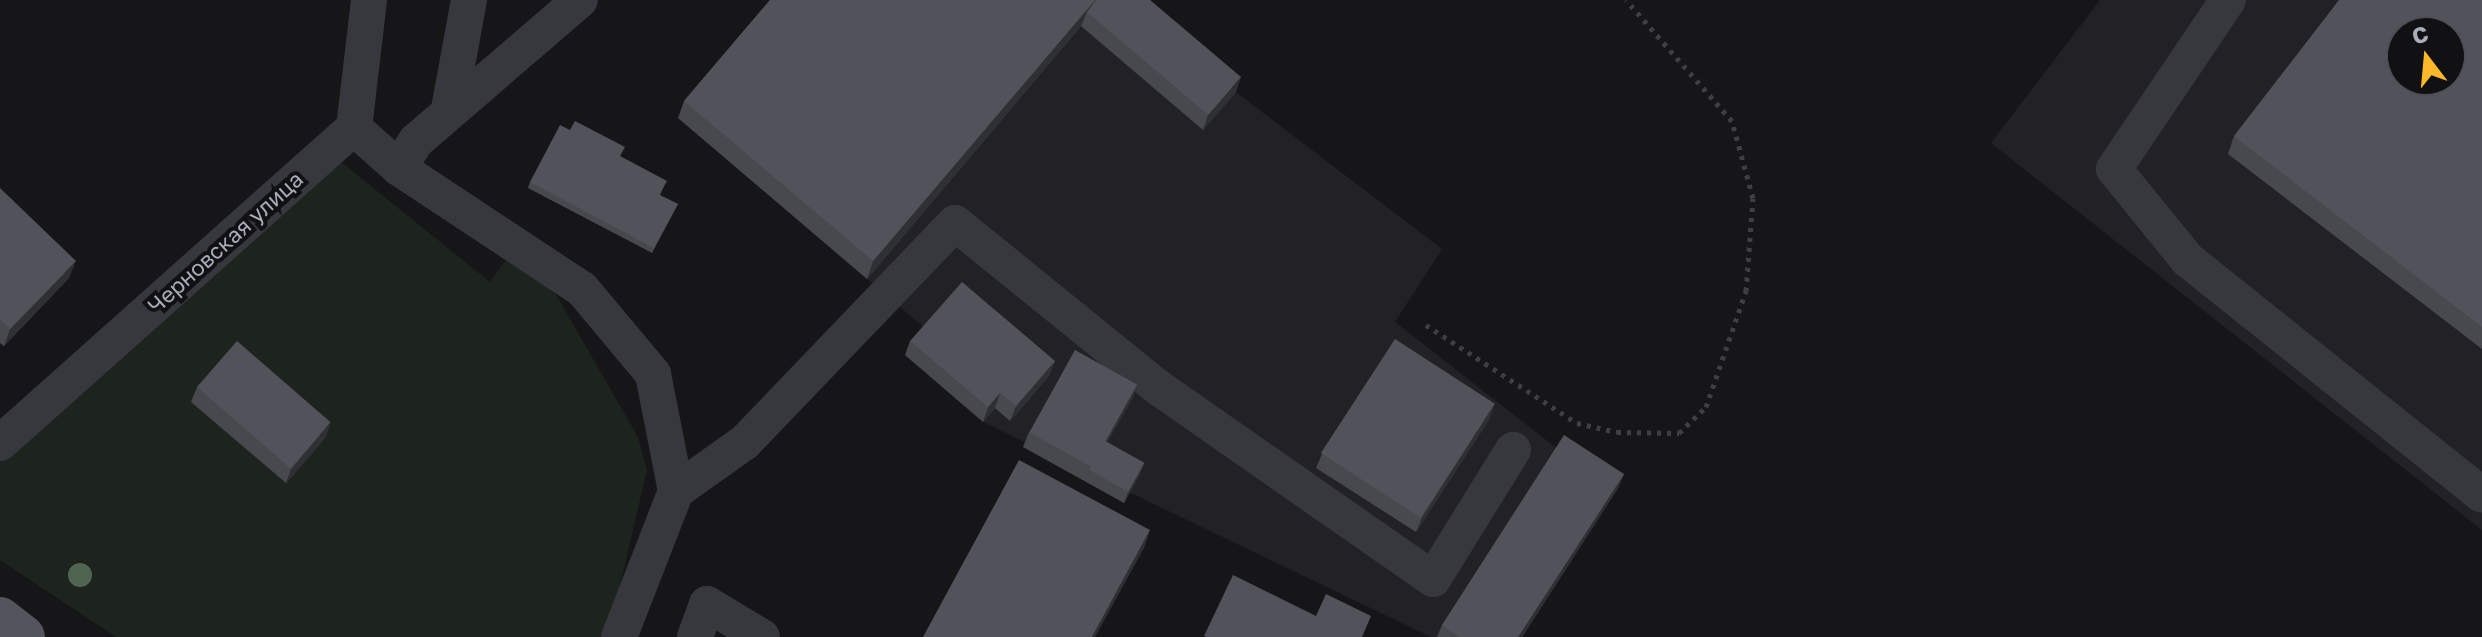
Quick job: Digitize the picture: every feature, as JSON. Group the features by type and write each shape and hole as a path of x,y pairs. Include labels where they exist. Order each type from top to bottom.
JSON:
{"main road":[{"path":"0,619 23,637"}],"street":[{"path":"369,0 354,128 399,168 582,289 653,374 676,491 619,637"},
{"path":"449,109 469,0"},
{"path":"399,168 416,141 449,109 580,0"},
{"path":"2228,0 2114,169 2188,260 2482,495"},
{"name":"Черновская улица","path":"0,443 354,128"},
{"path":"676,491 745,442 955,223 1159,388 1433,579 1513,450"},
{"path":"695,637 707,604 762,637"}],"path":[{"path":"1426,325 1577,423 1617,432 1679,433 1706,407 1746,291 1753,198 1732,121 1626,0"}],"shaded area":[{"path":"779,0 1127,0 1236,92 1442,249 1395,322 1559,450 1522,637 1431,637 983,422 905,355 927,330 678,118"},
{"path":"2100,0 2482,0 2482,530 1991,143"},
{"path":"341,162 490,282 509,256 555,293 638,437 647,470 608,637 116,637 0,560 0,462"}],"building":[{"path":"770,0 1095,0 873,261 684,101"},
{"path":"1097,0 1150,0 1241,77 1208,115 1087,12"},
{"path":"2339,0 2482,0 2482,327 2234,136"},
{"path":"575,121 625,147 620,156 667,181 659,195 678,204 654,248 530,182 560,125 570,130"},
{"path":"0,188 76,261 10,329 0,319"},
{"path":"962,282 1055,361 1016,406 1000,393 988,407 910,341"},
{"path":"1395,339 1495,404 1421,518 1321,453"},
{"path":"237,341 331,422 291,468 197,387"},
{"path":"1075,350 1137,384 1092,467 1029,432"},
{"path":"1564,435 1624,474 1518,637 1460,637 1442,625"},
{"path":"1105,441 1144,463 1128,492 1089,470"},
{"path":"1019,460 1150,530 1092,637 923,637"},
{"path":"1233,575 1316,616 1326,594 1371,616 1362,637 1204,636"}]}
